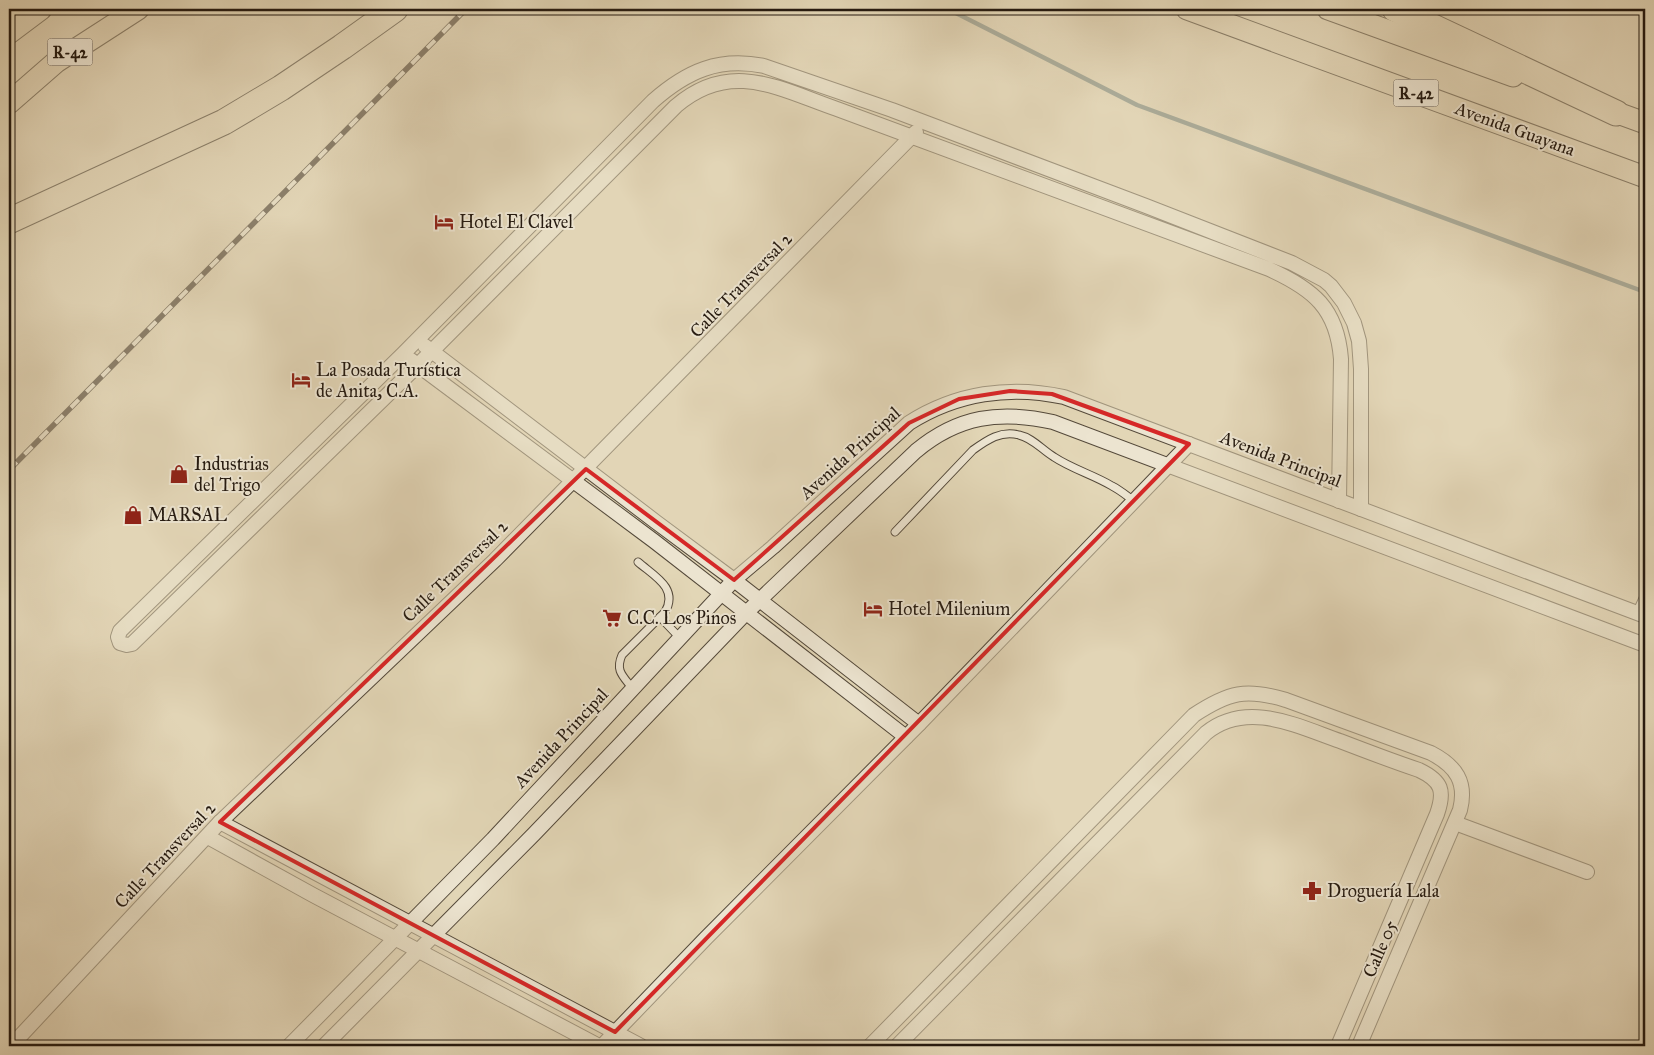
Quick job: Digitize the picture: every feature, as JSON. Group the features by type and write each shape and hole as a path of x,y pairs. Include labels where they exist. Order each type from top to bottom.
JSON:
{"highway":[{"path":"9,221 224,122 296,78 395,9"},
{"path":"1395,9 1616,113"}],"main road":[{"path":"9,33 41,9"},
{"name":"R-42","path":"9,103 56,62 138,9"},
{"name":"Avenida Guayana","path":"1187,9 1645,177"},
{"path":"1328,9 1645,123"}],"street":[{"path":"1339,502 1340,347 1332,319 1311,293 1294,281 1269,269 912,137 754,81 722,81 696,90 676,106 418,365 132,644 120,643 118,637 120,631 402,354 666,89 704,68 723,64 746,63 764,66 925,123 1283,259 1306,269 1324,280 1344,303 1354,323 1359,341 1360,509"},
{"path":"690,75 696,90"},
{"name":"Calle Transversal 2","path":"11,1046 220,822 495,560 925,123"},
{"path":"605,149 620,162"},
{"path":"494,261 508,274"},
{"path":"416,340 759,599 919,724"},
{"path":"402,354 723,594 906,737"},
{"name":"Avenida Principal","path":"289,1046 493,839 734,580 909,423 925,413 959,399 1010,391 1052,394 1641,614"},
{"path":"324,1046 534,834 759,599 916,450 942,432 958,425 989,418 1022,417 1035,418 1068,428 1645,645"},
{"path":"208,837 600,1046 919,724 1189,444"},
{"name":"Calle 05","path":"1137,773 1194,714 1225,697 1253,693 1286,700 1431,753 1454,770 1460,782 1463,797 1460,810 1359,1046"},
{"name":"Calle 05","path":"1151,788 1213,727 1229,719 1253,717 1290,723 1419,770 1439,784 1441,790 1440,806 1437,814 1338,1046"},
{"path":"870,1046 1137,773 1151,788 897,1046"},
{"path":"220,822 641,1046"},
{"path":"1455,823 1587,872"},
{"path":"1067,843 1083,857"},
{"path":"313,894 327,878"},
{"path":"1392,920 1410,928"}],"lane":[{"path":"895,532 974,450 988,439 1000,434 1017,434 1028,438 1072,468 1111,485 1134,501"},
{"path":"633,688 622,675 619,661 622,655 660,617 669,604 670,596 667,588 638,562"},
{"path":"1641,614 1645,594"},
{"path":"660,617 680,638"}],"highlighted area":[{"path":"1010,391 1052,394 1189,444 615,1032 220,822 586,469 734,580 909,423 959,399"}],"waterway":[{"path":"948,9 1137,105 1645,292"}],"railway":[{"path":"9,470 466,9"}],"place":[{"name":"Hotel El Clavel","path":"444,222"},
{"name":"La Posada Turística de Anita, C.A.","path":"301,380"},
{"name":"Industrias del Trigo","path":"179,474"},
{"name":"MARSAL","path":"133,515"},
{"name":"Hotel Milenium","path":"873,609"},
{"name":"C.C. Los Pinos","path":"612,618"},
{"name":"Droguería Lala","path":"1312,891"}]}
